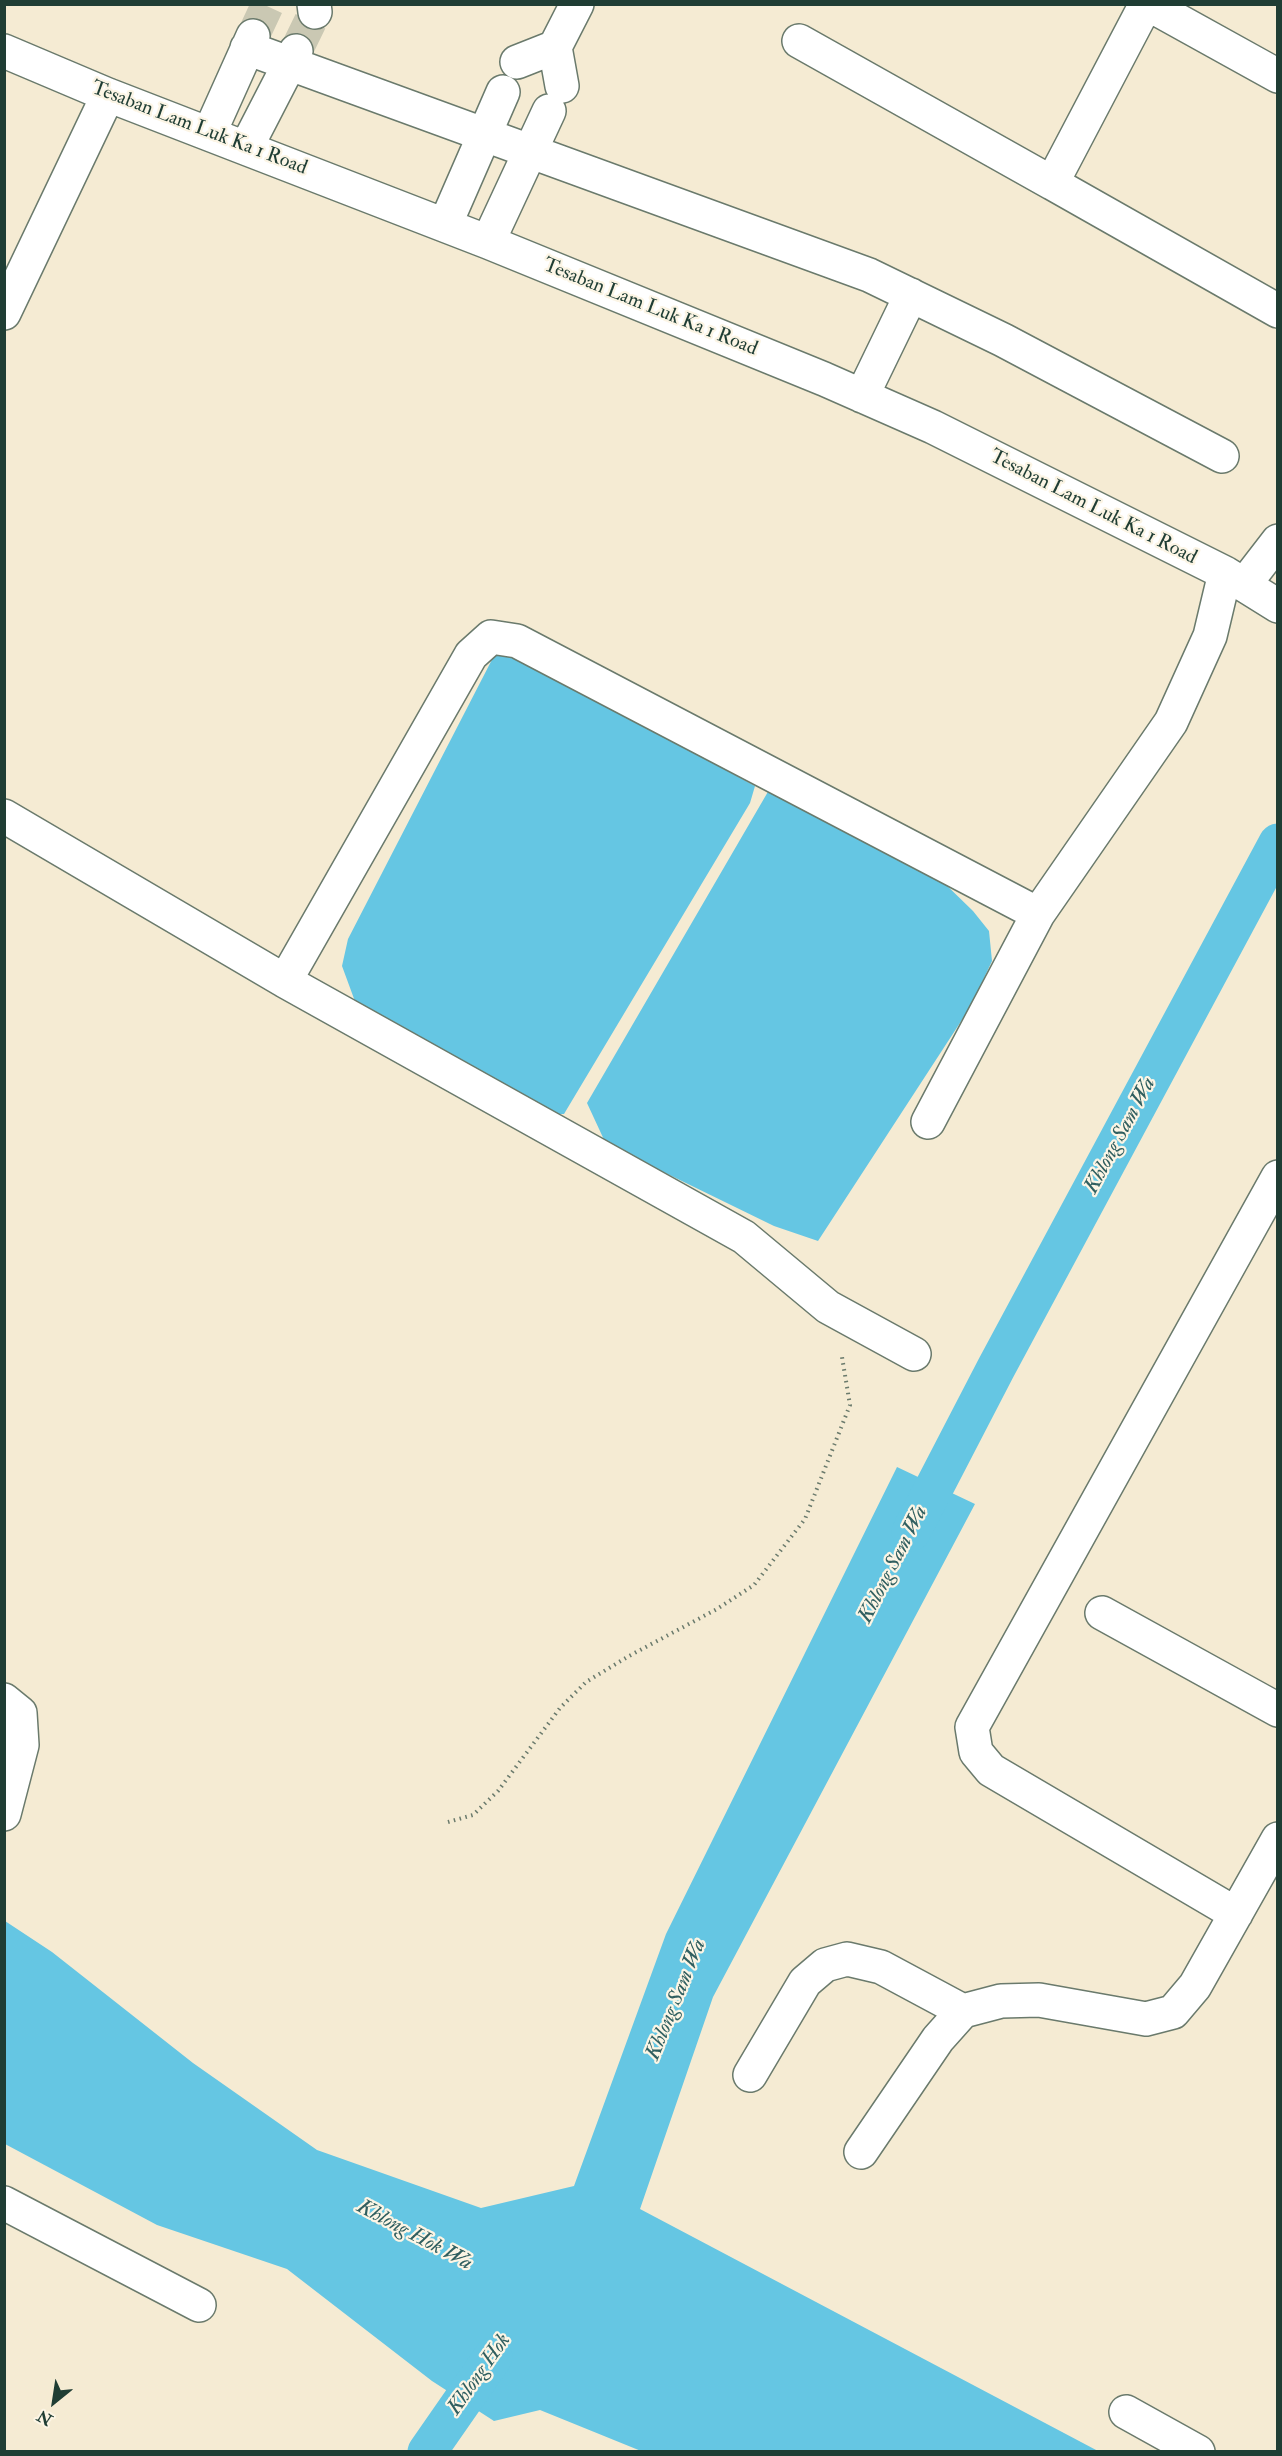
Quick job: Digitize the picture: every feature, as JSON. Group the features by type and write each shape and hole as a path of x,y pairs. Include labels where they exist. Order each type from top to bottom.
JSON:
{"street":[{"path":"488,242 556,99 555,47 577,4"},
{"path":"1052,183 1147,4 1278,76"},
{"path":"799,41 1278,311"},
{"path":"209,134 250,42 483,135 869,275 1003,340 1222,456"},
{"path":"517,62 555,47"},
{"name":"Tesaban Lam Luk Ka 1 Road","path":"4,51 108,95 488,242 862,396 933,427 1234,579 1278,606"},
{"path":"246,148 293,58"},
{"path":"445,225 503,92"},
{"path":"4,313 108,95"},
{"path":"862,396 910,295"},
{"path":"928,1122 1038,914 1171,722 1234,579 1278,541"},
{"path":"285,981 471,656 491,638 517,641 1038,914"},
{"path":"4,816 285,981 744,1237 828,1307 914,1354"},
{"path":"1236,1914 991,1770 976,1752 972,1727 1278,1177"},
{"path":"1101,1614 1278,1710"},
{"path":"4,1700 20,1713 22,1745 4,1814"},
{"path":"861,2152 938,2040 963,2011 1001,2001 1039,2001 1146,2019 1173,2012 1195,1986 1278,1839"},
{"path":"750,2075 805,1982 825,1965 847,1959 881,1967 963,2011"},
{"path":"4,2203 200,2305"},
{"path":"1126,2412 1198,2451"}],"path":[{"path":"448,1822 473,1815 498,1791 560,1708 586,1682 717,1609 754,1585 806,1519 850,1405 846,1370 828,1307"}],"water":[{"path":"499,646 755,786 750,803 564,1114 536,1114 360,1015 342,966 348,939"},
{"path":"769,790 936,875 973,911 989,931 992,961 971,1006 818,1241 774,1226 606,1144 587,1103"},
{"name":"Khlong Hok Wa","path":"897,1467 975,1504 713,1997 640,2209 1098,2451 641,2451 540,2410 494,2421 432,2381 287,2269 157,2225 5,2144 5,1921 52,1952 193,2063 317,2150 481,2208 574,2186 666,1934"}],"waterway":[{"name":"Khlong Sam Wa","path":"911,1532 996,1368 1278,843"},
{"name":"Khlong Hok","path":"427,2452 493,2357"}],"tunnel":[{"path":"253,36 268,4"},
{"path":"296,51 315,12"}]}
